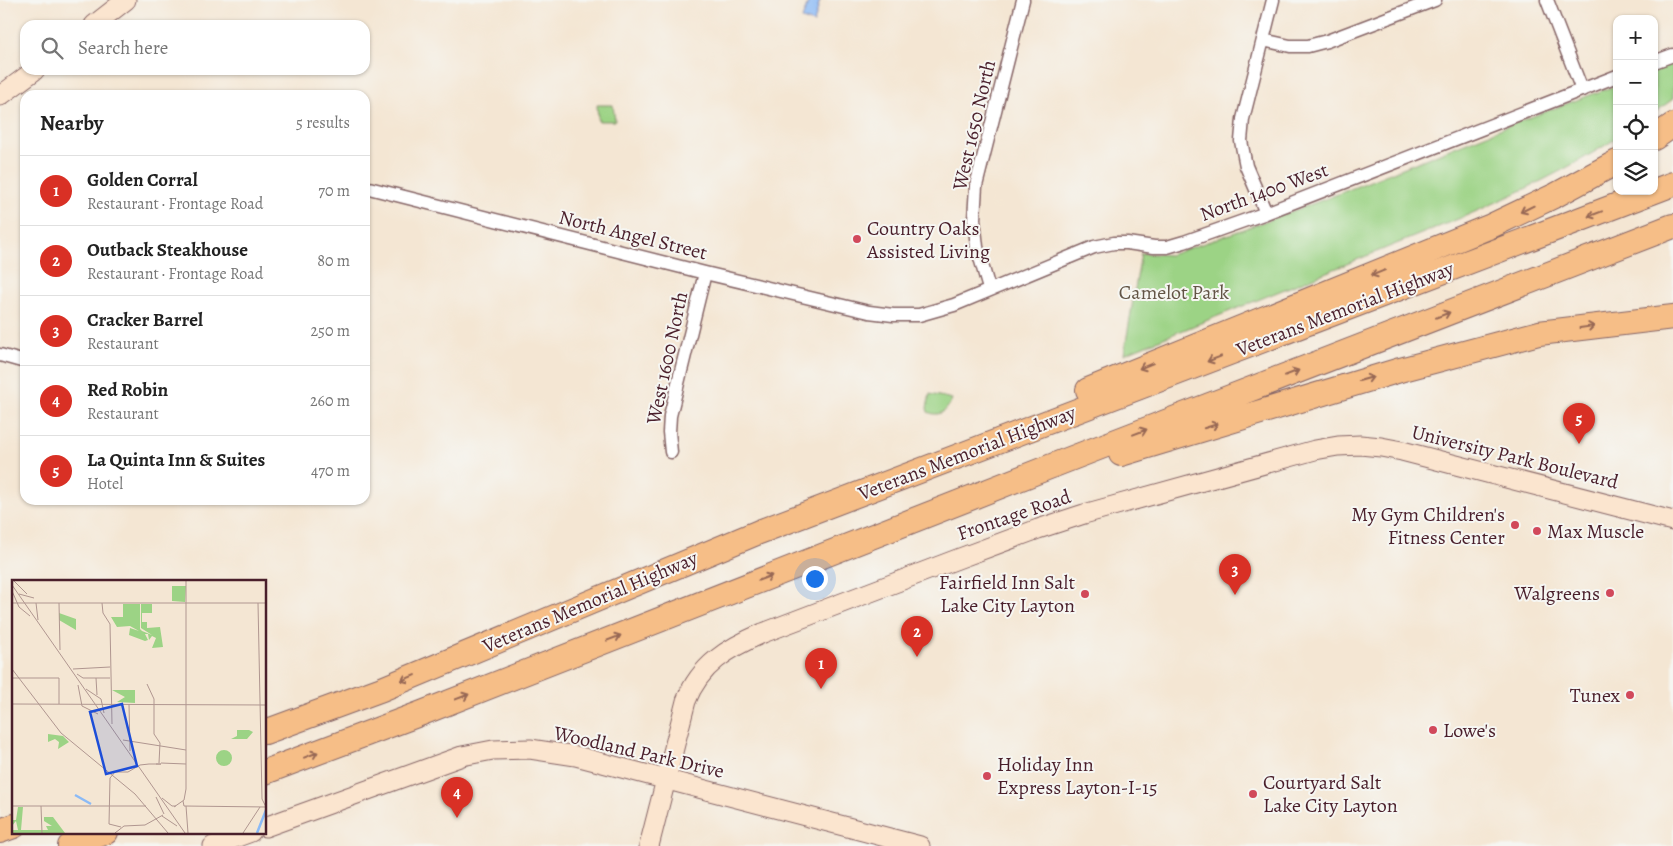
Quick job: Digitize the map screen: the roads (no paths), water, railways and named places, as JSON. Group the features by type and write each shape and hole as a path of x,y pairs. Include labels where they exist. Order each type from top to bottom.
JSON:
{"highway":[{"path":"1658,135 1673,125"},
{"path":"759,532 791,510 1491,226 1556,195 1613,164"},
{"name":"Veterans Memorial Highway","path":"266,732 382,689 759,532 1673,184"},
{"name":"Veterans Memorial Highway","path":"266,772 441,706 1062,462 1673,226"},
{"path":"1062,462 1128,453 1359,382 1539,333 1673,317"},
{"path":"1638,322 1673,330"},
{"path":"0,831 12,827"},
{"path":"70,846 101,834"}],"street":[{"path":"100,20 126,0"},
{"name":"West 1650 North","path":"989,289 977,247 974,219 976,186 1023,0"},
{"path":"1266,213 1246,166 1241,141 1243,119 1273,0"},
{"path":"1263,40 1290,46 1308,46 1327,41 1436,0"},
{"path":"1548,0 1582,90"},
{"path":"1658,61 1673,55"},
{"path":"0,96 28,75"},
{"name":"North 1400 West","path":"919,315 954,305 1094,247 1114,243 1167,247 1266,213 1613,78"},
{"name":"North Angel Street","path":"370,188 705,273 869,312 893,315 919,315"},
{"name":"West 1600 North","path":"671,452 670,416 705,273"},
{"path":"0,355 20,361"},
{"name":"University Park Boulevard","path":"1345,446 1373,446 1402,451 1673,521"},
{"name":"Frontage Road","path":"649,846 686,701 693,685 712,662 728,650 763,634 1046,526 1315,450 1345,446"},
{"name":"Woodland Park Drive","path":"266,827 462,756 493,750 530,750 576,756 920,846"},
{"path":"213,846 246,834"}],"water":[{"path":"809,0 820,0 814,23 802,19"}],"place":[{"name":"Country Oaks Assisted Living","path":"857,239"},
{"name":"La Quinta Inn & Suites","path":"1579,444"},
{"name":"My Gym Children's Fitness Center","path":"1515,525"},
{"name":"Max Muscle","path":"1537,531"},
{"name":"Walgreens","path":"1610,593"},
{"name":"Fairfield Inn Salt Lake City Layton","path":"1085,594"},
{"name":"Cracker Barrel","path":"1235,595"},
{"name":"Outback Steakhouse","path":"917,657"},
{"name":"Golden Corral","path":"821,689"},
{"name":"Tunex","path":"1630,695"},
{"name":"Lowe's","path":"1433,730"},
{"name":"Holiday Inn Express Layton-I-15","path":"987,776"},
{"name":"Courtyard Salt Lake City Layton","path":"1253,794"},
{"name":"Red Robin","path":"457,818"}],"park label":[{"name":"Camelot Park","path":"1174,292"}]}
